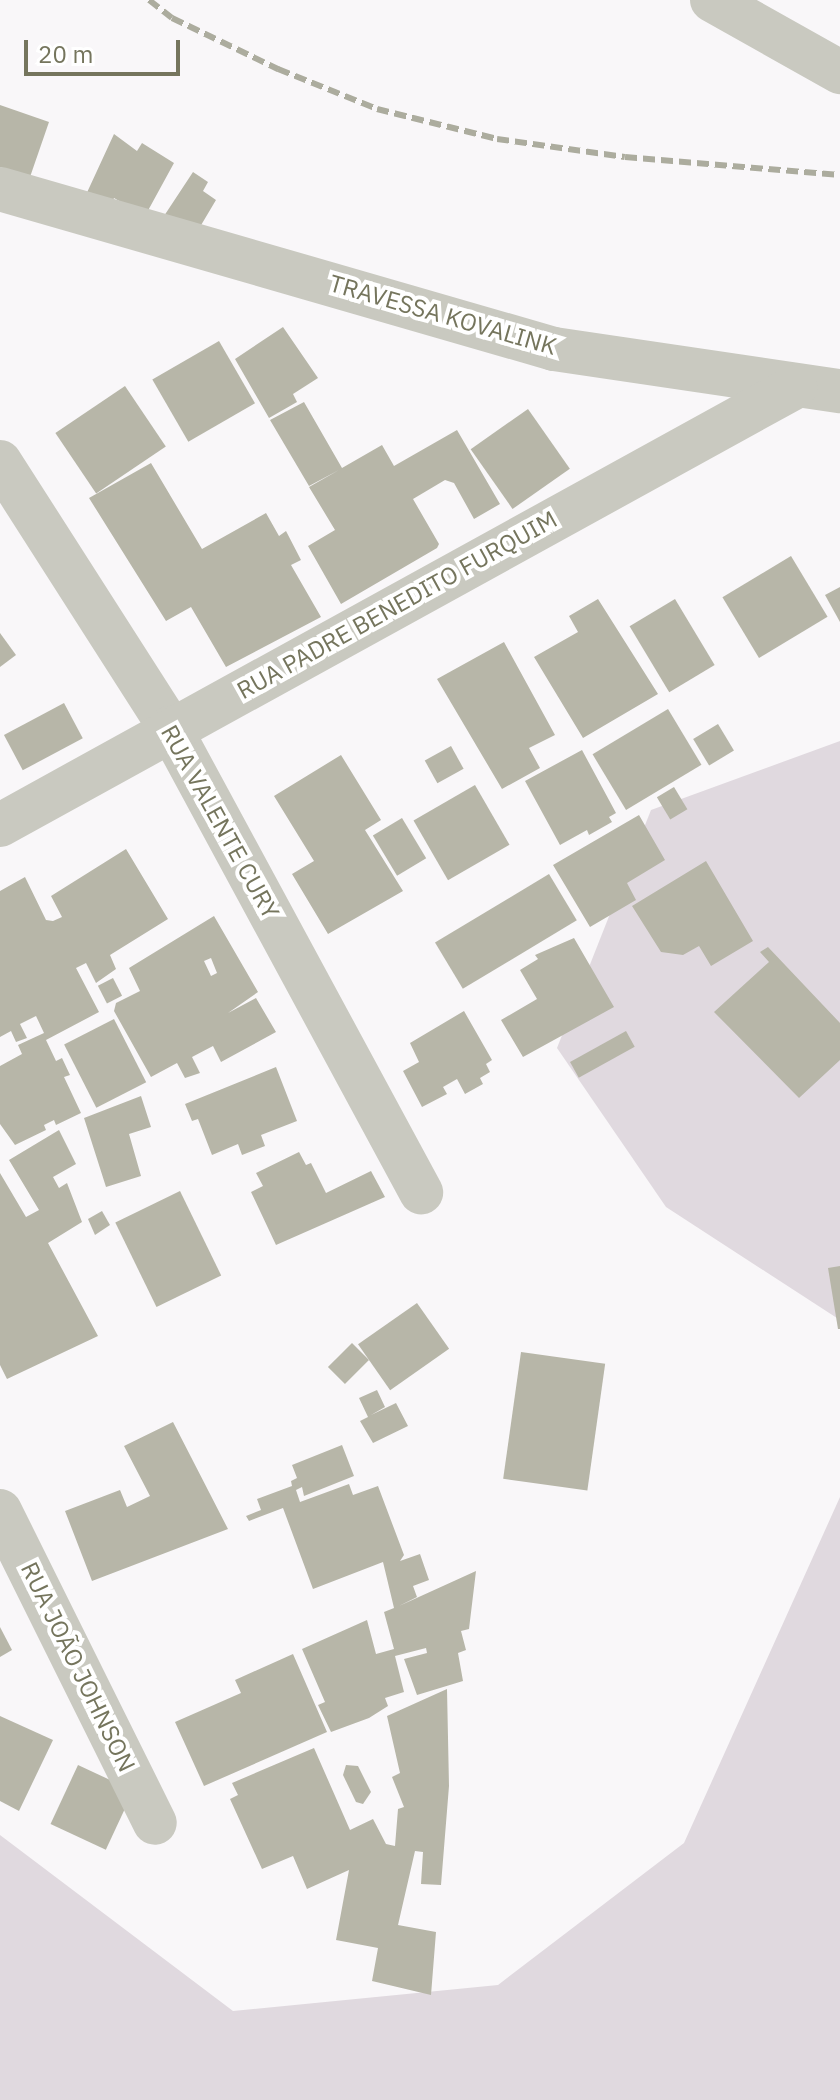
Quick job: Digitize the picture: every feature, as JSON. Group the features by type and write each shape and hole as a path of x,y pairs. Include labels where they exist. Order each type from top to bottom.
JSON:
{"street":[{"path":"712,0 840,72"},
{"name":"TRAVESSA KOVALINK","path":"17,194 554,349 795,387 840,391"},
{"name":"RUA PADRE BENEDITO FURQUIM","path":"0,825 170,728 795,387"},
{"name":"RUA VALENTE CURY","path":"0,462 170,728 421,1192"},
{"name":"RUA JOÃO JOHNSON","path":"0,1511 155,1823"}],"shaded area":[{"path":"840,741 840,1320 666,1207 557,1048 651,810"},
{"path":"840,1497 840,2100 0,2100 0,1835 233,2011 498,1985 684,1843"}],"building":[{"path":"0,105 49,122 30,177 0,167"},
{"path":"114,134 137,151 142,143 174,163 145,216 114,198 110,207 84,199"},
{"path":"193,172 208,182 203,191 216,200 194,237 164,216"},
{"path":"283,327 318,378 293,394 297,402 269,418 235,359"},
{"path":"219,341 255,403 188,442 152,380"},
{"path":"125,386 166,447 96,493 55,433"},
{"path":"304,402 342,468 382,445 394,466 457,430 500,504 474,519 454,483 445,480 413,499 439,544 437,548 341,604 308,546 335,530 309,487 339,470 309,486 270,420"},
{"path":"528,409 570,469 513,509 471,449"},
{"path":"151,463 202,549 266,513 279,536 286,531 301,560 291,565 321,617 226,667 191,607 166,621 89,498"},
{"path":"791,556 828,617 759,658 722,597"},
{"path":"840,587 840,622 825,595"},
{"path":"598,599 658,694 583,738 534,657 578,632 569,616"},
{"path":"675,599 715,665 669,692 630,626"},
{"path":"0,633 16,655 0,667"},
{"path":"504,642 555,735 529,748 540,768 502,789 437,679"},
{"path":"64,703 83,738 23,770 4,735"},
{"path":"668,709 701,765 626,810 593,754"},
{"path":"718,724 734,751 709,766 693,739"},
{"path":"451,746 464,769 437,783 425,761"},
{"path":"582,750 616,813 609,817 612,822 589,835 587,830 560,845 525,781"},
{"path":"341,755 381,820 365,830 403,891 328,934 292,874 314,861 274,796"},
{"path":"475,785 509,845 448,880 414,820"},
{"path":"674,787 687,809 670,820 657,797"},
{"path":"639,815 665,860 627,883 636,900 590,927 553,865"},
{"path":"402,818 426,858 397,876 373,836"},
{"path":"126,849 168,919 110,955 116,969 96,983 86,963 76,968 99,1012 46,1040 56,1061 62,1058 70,1075 64,1077 81,1113 56,1125 54,1120 44,1125 46,1130 15,1145 0,1124 0,1066 22,1054 18,1045 44,1033 36,1016 20,1024 27,1038 16,1042 11,1031 0,1037 0,891 25,877 46,920 53,921 62,917 51,896"},
{"path":"706,861 753,941 711,966 699,946 683,955 661,952 632,906"},
{"path":"549,874 577,920 463,989 435,943"},
{"path":"214,916 258,992 228,1013 256,998 276,1032 221,1062 213,1046 192,1057 200,1073 185,1078 177,1063 151,1077 114,1011 116,1003 140,991 129,968","holes":["211,958 217,973 211,976 204,961"]},
{"path":"574,938 614,1007 523,1057 501,1020 537,999 520,970 538,959 535,955"},
{"path":"768,947 840,1023 840,1060 799,1098 714,1012 769,962 760,952"},
{"path":"113,978 122,996 107,1004 98,986"},
{"path":"464,1011 492,1060 486,1064 490,1072 480,1078 483,1084 465,1094 457,1079 443,1087 447,1094 422,1107 403,1071 419,1062 410,1043"},
{"path":"114,1019 146,1082 96,1108 64,1044"},
{"path":"626,1031 635,1047 579,1078 570,1062"},
{"path":"276,1067 297,1121 261,1135 265,1146 242,1155 238,1144 212,1155 198,1119 192,1121 185,1104"},
{"path":"141,1096 151,1127 129,1134 141,1176 106,1187 84,1118"},
{"path":"59,1130 76,1164 53,1177 59,1188 67,1183 82,1222 48,1243 98,1336 7,1379 0,1365 0,1173 26,1217 39,1210 9,1160"},
{"path":"299,1152 306,1165 311,1163 326,1193 371,1171 385,1197 276,1245 251,1192 263,1186 256,1173"},
{"path":"180,1191 221,1275 156,1307 115,1223"},
{"path":"102,1211 110,1225 95,1235 88,1219"},
{"path":"840,1266 840,1329 838,1329 828,1268"},
{"path":"417,1303 449,1349 390,1390 358,1344"},
{"path":"352,1343 369,1360 345,1384 328,1367"},
{"path":"521,1352 605,1364 587,1491 503,1479"},
{"path":"377,1390 385,1407 371,1415 396,1403 408,1426 373,1443 360,1421 368,1417 359,1398"},
{"path":"173,1422 228,1529 92,1581 65,1511 120,1490 127,1507 150,1496 124,1446"},
{"path":"342,1445 354,1476 304,1496 302,1487 296,1490 300,1502 349,1484 353,1495 378,1486 404,1555 400,1561 420,1554 429,1580 413,1586 417,1597 399,1606 476,1571 469,1629 461,1631 466,1650 458,1653 463,1681 417,1695 404,1659 427,1653 426,1648 395,1656 404,1692 385,1698 388,1706 369,1718 331,1732 318,1705 325,1702 302,1649 367,1620 376,1654 394,1649 384,1612 394,1608 383,1562 313,1589 283,1508 249,1521 246,1516 261,1510 257,1499 292,1486 291,1481 297,1478 292,1465"},
{"path":"0,1627 12,1650 0,1657"},
{"path":"293,1654 327,1732 204,1786 175,1722 241,1693 235,1680"},
{"path":"447,1689 449,1786 441,1885 421,1884 423,1852 415,1851 398,1925 436,1932 431,1995 372,1981 378,1948 336,1940 349,1870 307,1889 293,1856 262,1869 230,1799 238,1795 232,1783 314,1748 350,1830 373,1819 386,1844 395,1846 398,1809 404,1807 392,1777 400,1773 387,1716"},
{"path":"0,1716 53,1740 19,1811 0,1801"},
{"path":"78,1765 133,1791 106,1850 51,1824"},
{"path":"346,1765 358,1766 371,1792 363,1804 356,1802 343,1775"}],"railway":[{"path":"149,0 172,18 278,69 377,109 497,139 625,157 840,175"}]}
